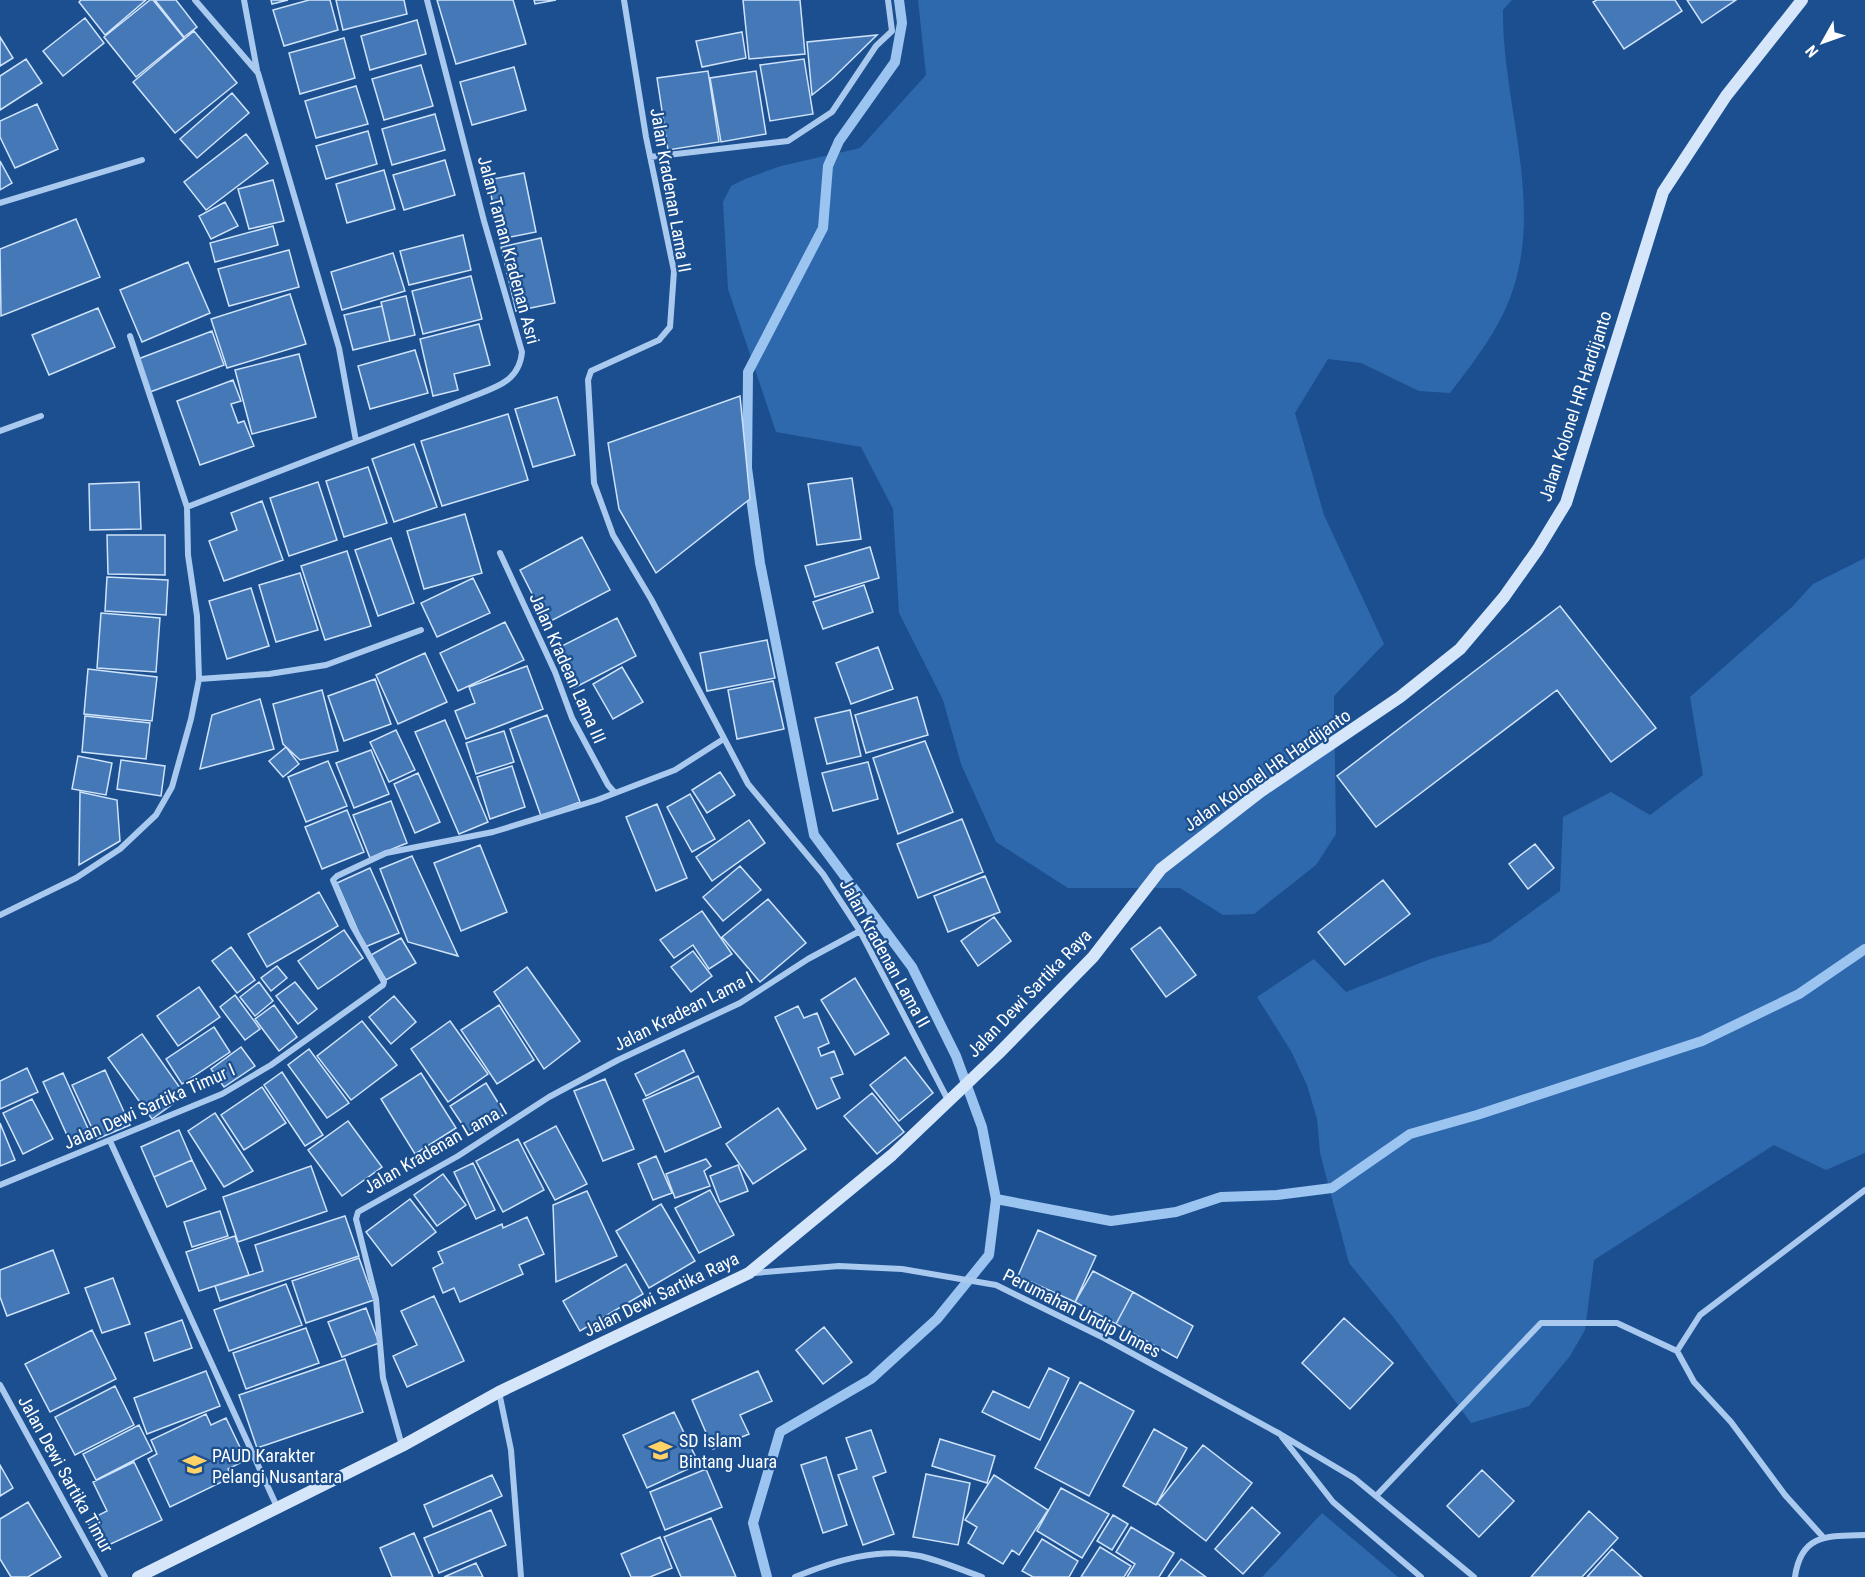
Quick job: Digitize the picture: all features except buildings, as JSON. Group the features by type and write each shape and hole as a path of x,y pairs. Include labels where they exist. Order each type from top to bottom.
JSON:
{"main road":[{"name":"Jalan Kolonel HR Hardijanto","path":"1161,869 1260,792 1400,698 1460,649 1504,597 1538,549 1566,503 1663,192 1726,96 1802,0"},
{"name":"Jalan Dewi Sartika Raya","path":"138,1577 402,1446 499,1392 748,1273 892,1155 998,1054 1093,957 1161,869"}],"street":[{"path":"195,0 258,73"},
{"path":"244,0 258,73 339,348 356,441"},
{"name":"Jalan Taman Kradenan Asri","path":"187,507 510,380 521,366 522,352 484,221 427,0"},
{"name":"Jalan Kradenan Lama II","path":"624,0 650,157 674,272 670,327 659,340 591,371 588,380 594,483 613,535 678,650 722,740 748,784 823,874 860,931 952,1097"},
{"path":"650,157 788,141 832,112 876,46 892,31 888,0"},
{"path":"0,203 141,160"},
{"path":"0,915 76,878 120,849 156,815 172,787 199,679 196,616 188,555 187,507 130,336"},
{"path":"0,431 41,416"},
{"name":"Jalan Kradean Lama III","path":"500,553 555,672 572,718 608,785 615,793"},
{"path":"199,679 269,674 326,665 421,630"},
{"path":"615,793 675,770 722,740"},
{"name":"Jalan Dewi Sartika Timur I","path":"0,1185 222,1094 320,1032 383,985 384,982 352,925 333,879 386,853 493,831 615,793"},
{"name":"Jalan Kradean Lama I","path":"549,1097 618,1060 740,1003 808,959 860,931"},
{"name":"Jalan Kradenan Lama I","path":"402,1446 383,1378 376,1299 356,1219 358,1212 458,1156 549,1097"},
{"path":"110,1141 278,1509"},
{"path":"1677,1351 1700,1315 1865,1190"},
{"name":"Perumahan Undip Unnes","path":"748,1273 839,1266 902,1269 996,1285 1104,1338 1280,1434 1354,1478 1474,1577"},
{"path":"1376,1496 1541,1323 1617,1323 1677,1351 1694,1382 1731,1422 1785,1495 1823,1536"},
{"name":"Jalan Dewi Sartika Timur","path":"0,1385 105,1577"},
{"path":"499,1392 511,1450 521,1577"},
{"name":"Perumahan Undip Unnes","path":"1280,1434 1333,1502 1421,1577"},
{"path":"1794,1577 1797,1559 1807,1547 1823,1536 1865,1535"},
{"path":"795,1577 856,1556 919,1556 982,1577"},
{"path":"815,1577 816,1568"}],"shaded area":[{"path":"918,0 1512,0 1503,10 1504,44 1522,181 1524,215 1522,249 1515,283 1496,327 1450,393 1419,391 1361,363 1328,359 1295,413 1324,515 1384,644 1334,696 1336,834 1316,865 1254,914 1223,915 1180,888 1068,888 996,842 961,764 943,700 899,613 893,509 861,447 776,432 728,289 723,202 731,186 745,179 781,166 860,148 926,75"},
{"path":"1865,558 1865,1153 1826,1170 1774,1145 1594,1260 1585,1330 1570,1356 1529,1406 1471,1423 1394,1318 1349,1263 1320,1153 1317,1119 1307,1085 1291,1051 1257,997 1314,959 1346,992 1433,958 1490,942 1560,891 1563,817 1611,792 1650,815 1703,775 1690,697 1792,607 1813,584"},
{"path":"1322,1513 1398,1577 1262,1577"}],"waterway":[{"path":"767,1577 753,1523 780,1432 871,1379 937,1319 989,1255 996,1199 982,1127 956,1056 912,967 814,835 760,563 747,468 748,372 823,228 828,166 839,141 895,62 902,23 899,0"},
{"path":"996,1199 1111,1221 1176,1212 1221,1197 1277,1195 1332,1188 1410,1134 1477,1115 1702,1041 1799,994 1865,949"}],"place":[{"name":"SD Islam Bintang Juara","path":"661,1450"},
{"name":"PAUD Karakter Pelangi Nusantara","path":"194,1465"}]}
